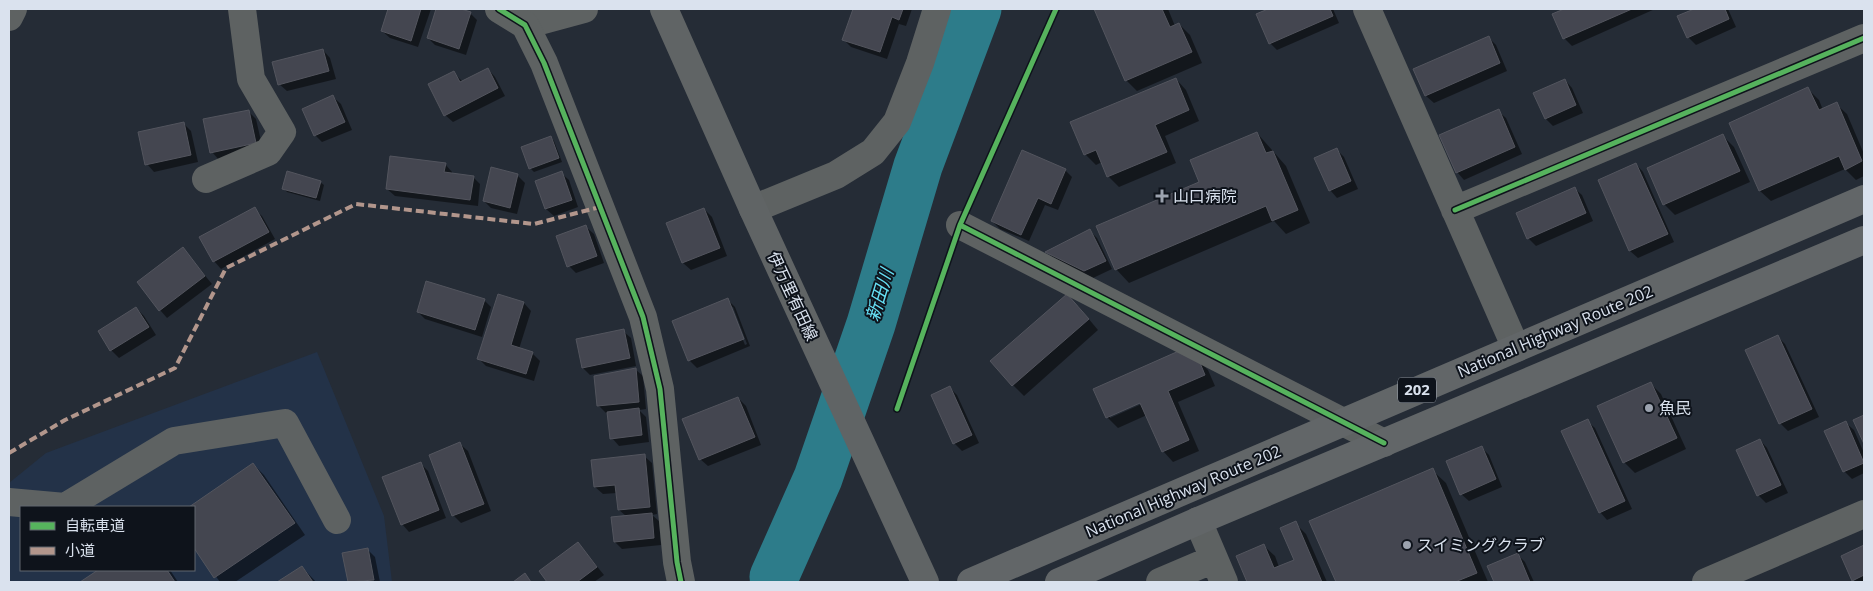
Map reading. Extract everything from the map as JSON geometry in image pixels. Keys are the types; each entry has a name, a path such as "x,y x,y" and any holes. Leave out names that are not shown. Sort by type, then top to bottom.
{"highway":[{"name":"National Highway Route 202","path":"971,582 1864,199"},
{"name":"National Highway Route 202","path":"1059,582 1198,521 1864,240"}],"main road":[{"name":"伊万里有田線","path":"664,9 753,209 925,582"}],"street":[{"path":"9,17 13,9"},
{"path":"206,179 268,152 282,132 251,79 242,9"},
{"path":"499,9 529,17 584,9"},
{"path":"753,209 836,175 872,152 897,122 920,63 937,9"},
{"path":"1367,9 1516,348"},
{"path":"529,17 544,63 643,318 660,389 677,562 681,582"},
{"path":"1455,210 1864,38"},
{"path":"960,225 1384,443"},
{"path":"67,506 174,441 285,423 337,520"},
{"path":"9,502 54,506"},
{"path":"1706,582 1864,514"},
{"path":"1160,582 1219,571 1198,521"}],"shaded area":[{"path":"317,352 384,516 392,582 9,582 9,483 46,453"}],"building":[{"path":"388,9 421,9 411,41 381,31"},
{"path":"436,9 461,9 471,12 459,49 427,38"},
{"path":"853,9 903,9 899,20 892,17 880,52 842,40"},
{"path":"1094,9 1162,9 1170,27 1179,23 1192,52 1125,81"},
{"path":"1268,9 1330,9 1333,16 1269,44 1256,14"},
{"path":"1564,9 1632,9 1563,39 1552,14"},
{"path":"1694,9 1725,9 1729,19 1687,38 1677,16"},
{"path":"1489,36 1500,63 1425,96 1413,69"},
{"path":"323,49 329,71 278,85 272,62"},
{"path":"488,68 498,88 444,116 428,84 454,71 460,82"},
{"path":"1176,78 1189,110 1155,125 1167,152 1107,177 1096,150 1084,155 1070,122"},
{"path":"1565,79 1576,105 1545,119 1533,93"},
{"path":"1808,87 1819,110 1837,102 1862,161 1845,170 1839,156 1759,191 1729,123"},
{"path":"333,95 345,122 314,136 302,109"},
{"path":"1499,109 1515,147 1456,173 1439,135"},
{"path":"249,110 256,143 210,153 203,119"},
{"path":"184,122 191,155 145,165 138,132"},
{"path":"1257,132 1266,153 1273,151 1298,210 1272,221 1266,206 1115,270 1096,226 1199,182 1190,160"},
{"path":"1723,134 1740,171 1663,205 1647,168"},
{"path":"551,136 559,158 529,169 521,147"},
{"path":"1337,148 1351,181 1329,191 1314,158"},
{"path":"1022,150 1066,169 1051,204 1038,198 1021,235 991,221"},
{"path":"390,156 446,163 444,172 474,176 470,200 386,189"},
{"path":"1636,163 1668,234 1629,251 1598,180"},
{"path":"491,167 518,174 510,208 483,201"},
{"path":"287,171 321,181 316,198 282,189"},
{"path":"562,171 572,200 545,209 535,181"},
{"path":"1575,187 1586,213 1527,239 1516,213"},
{"path":"255,207 269,232 213,262 199,237"},
{"path":"704,208 720,248 682,263 666,223"},
{"path":"586,225 597,256 567,267 556,236"},
{"path":"1090,229 1106,261 1084,271 1045,252"},
{"path":"183,247 205,276 159,311 137,282"},
{"path":"426,281 485,299 475,330 417,312"},
{"path":"498,294 524,302 511,345 533,352 526,374 477,359"},
{"path":"1067,294 1089,319 1012,386 990,361"},
{"path":"728,298 744,339 688,361 672,321"},
{"path":"136,307 149,327 110,351 98,331"},
{"path":"624,329 630,358 582,368 576,339"},
{"path":"1778,335 1812,409 1779,424 1745,350"},
{"path":"1181,350 1198,358 1205,375 1168,391 1189,440 1162,452 1140,403 1106,418 1093,389"},
{"path":"636,368 639,402 597,406 594,376"},
{"path":"1651,382 1677,438 1623,463 1597,406"},
{"path":"950,386 972,435 953,444 931,395"},
{"path":"738,397 755,437 699,460 682,419"},
{"path":"639,408 642,435 610,439 607,412"},
{"path":"1864,415 1864,444 1853,420"},
{"path":"1588,419 1625,501 1599,513 1561,431"},
{"path":"1846,421 1864,463 1843,472 1824,431"},
{"path":"1760,439 1781,485 1757,496 1736,450"},
{"path":"460,442 484,504 452,516 429,455"},
{"path":"1482,446 1496,479 1460,495 1446,461"},
{"path":"645,454 650,507 618,510 615,485 594,487 591,460"},
{"path":"421,462 439,510 401,525 382,477"},
{"path":"253,463 295,523 214,578 195,550 195,506 190,506"},
{"path":"1433,468 1477,573 1455,582 1336,582 1309,521"},
{"path":"652,513 654,538 614,542 611,517"},
{"path":"1296,521 1322,582 1247,582 1236,556 1264,544 1274,568 1294,560 1280,528"},
{"path":"578,542 597,567 577,582 547,582 539,571"},
{"path":"1864,545 1864,575 1852,581 1841,556"},
{"path":"368,548 374,580 348,582 342,553"},
{"path":"1518,553 1530,582 1494,582 1487,566"},
{"path":"302,566 313,582 277,582"},
{"path":"96,571 168,571 175,582 80,582"},
{"path":"525,573 531,582 513,582"}],"waterway":[{"name":"新田川","path":"774,577 818,478 871,324 918,166 977,9"}],"marked path":[{"path":"9,453 65,420 175,368 226,268 356,204 534,224 600,207"}],"cycle path":[{"path":"499,9 525,25 544,63 643,317 660,389 677,562 681,582"},
{"path":"897,409 960,225 1056,9"},
{"path":"1455,210 1864,38"},
{"path":"960,225 1384,443"}],"place":[{"name":"山口病院","path":"1162,196"},
{"name":"魚民","path":"1649,408"},
{"name":"スイミングクラブ","path":"1407,545"}]}
